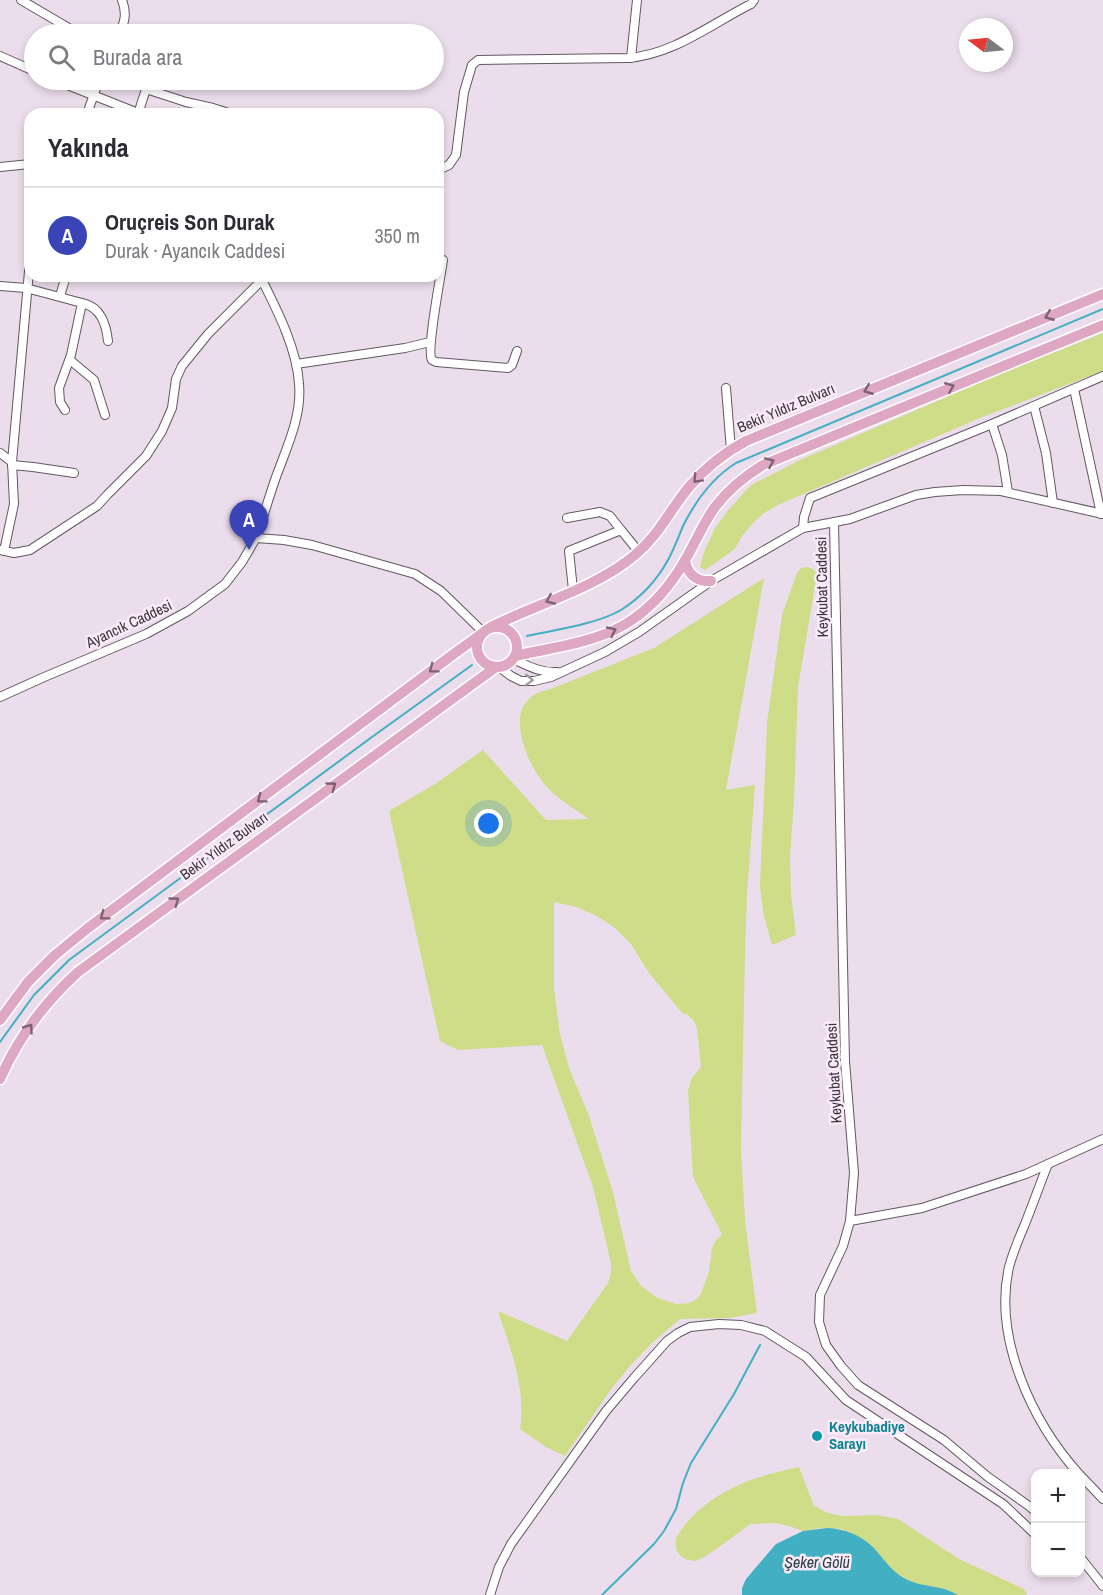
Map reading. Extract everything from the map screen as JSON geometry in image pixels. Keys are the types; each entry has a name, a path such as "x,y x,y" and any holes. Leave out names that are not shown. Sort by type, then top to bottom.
{"main road":[{"name":"Bekir Yıldız Bulvarı","path":"0,1020 28,982 55,955 88,928 485,631 613,571 639,552 661,528 696,478 730,450 756,435 1103,294"},
{"path":"514,658 517,645 512,633 500,626 485,631 477,648 480,657 486,663 498,667 514,658 589,640 623,626 643,612 674,579 719,503 738,483 763,465 1103,325"},
{"path":"685,561 687,568 695,578 711,581"},
{"name":"Bekir Yıldız Bulvarı","path":"0,1079 33,1022 78,972 498,667"}],"street":[{"path":"21,0 62,24"},
{"path":"122,0 126,16 124,24"},
{"path":"631,58 637,0"},
{"path":"444,167 449,165 456,154 464,92 472,65 478,60 631,58 655,54 675,46 751,4 754,0"},
{"path":"0,56 24,67"},
{"path":"80,90 124,108"},
{"path":"89,108 95,90"},
{"path":"140,108 146,90"},
{"path":"149,90 213,108"},
{"path":"0,167 24,165"},
{"path":"27,282 12,464 14,504 2,550 19,553 30,550 97,506 146,456 169,416 176,380 182,366 257,282"},
{"path":"60,296 64,282"},
{"name":"Ayancık Caddesi","path":"0,697 146,634 188,611 225,584 242,562 256,538 294,428 300,394 296,364 283,325 263,282"},
{"path":"440,282 430,342 431,358 436,362 508,368 512,365 517,351"},
{"path":"0,286 26,288 91,306 100,314 108,341"},
{"path":"65,410 60,402 59,388 70,360 82,303"},
{"path":"296,364 405,348 430,342"},
{"path":"70,360 94,380 105,415"},
{"path":"803,528 810,498 1103,376"},
{"path":"726,388 730,450"},
{"path":"498,667 510,676 527,682 546,679 605,652 639,632 711,581 803,528 861,516 905,498 926,493 975,489 1008,492 1102,514 1074,389"},
{"path":"1034,406 1046,453 1053,503"},
{"path":"992,424 1002,455 1008,492"},
{"path":"0,453 12,464 74,473"},
{"path":"567,518 594,512 610,516 639,552"},
{"name":"Keykubat Caddesi","path":"834,522 845,1061 854,1173 850,1221 843,1246 820,1295 819,1322 826,1345 858,1385 944,1440 988,1477 1031,1508"},
{"path":"573,590 569,551 621,530"},
{"path":"256,538 312,545 415,574 441,591 485,631"},
{"path":"514,658 542,672 562,671"},
{"path":"850,1221 922,1208 1026,1174 1103,1139"},
{"path":"1048,1164 1012,1256 1006,1287 1006,1316 1013,1353 1031,1402 1055,1445 1076,1469"},
{"path":"490,1595 511,1544 606,1411 672,1337 685,1329 702,1325 730,1324 765,1331 806,1357 846,1400 1003,1504 1031,1531"},
{"path":"1085,1479 1103,1499"},
{"path":"1085,1563 1103,1586"}],"green space":[{"path":"1103,333 1103,371 980,418 778,505 764,513 752,524 735,549 705,570 700,567 715,528 751,485 800,460 998,375"},
{"path":"801,568 813,569 817,574 798,687 790,857 791,895 796,935 772,945 763,912 760,886 767,723 782,615 797,573"},
{"path":"764,578 726,790 755,785 747,895 741,1148 745,1221 757,1313 730,1318 680,1319 629,1367 565,1456 546,1447 520,1429 519,1383 498,1311 567,1341 608,1283 611,1273 611,1263 593,1187 542,1045 458,1050 440,1041 389,811 435,784 483,750 546,820 589,819 555,795 537,774 524,747 521,732 520,718 524,705 533,696 654,648","holes":["554,902 576,907 597,916 615,928 631,944 649,973 682,1013 694,1021 697,1029 701,1067 692,1078 688,1091 693,1177 722,1234 712,1248 709,1272 701,1293 697,1299 689,1303 676,1304 658,1298 642,1287 631,1271 613,1192 589,1116 569,1068 560,1034 554,989"]},
{"path":"799,1467 814,1506 828,1513 843,1516 876,1515 898,1519 959,1559 1024,1589 1027,1595 958,1595 939,1588 916,1584 895,1573 875,1549 863,1539 842,1529 820,1528 803,1531 775,1523 750,1524 696,1561 679,1554 676,1546 678,1535 708,1502 751,1480"}],"water":[{"name":"Şeker Gölü","path":"827,1528 846,1531 858,1536 874,1548 895,1572 908,1580 958,1595 742,1595 746,1579 776,1544 803,1531"}],"waterway":[{"path":"527,636 600,619 621,610 635,600 648,588 664,567 683,526 699,499 719,476 736,463 1103,309"},
{"path":"0,1042 34,995 69,960 472,665"},
{"path":"602,1595 654,1544 664,1531 676,1509 691,1463 734,1394 760,1345"}],"place":[{"name":"Oruçreis Son Durak","path":"249,550"},
{"name":"Keykubadiye Sarayı","path":"817,1436"}]}
